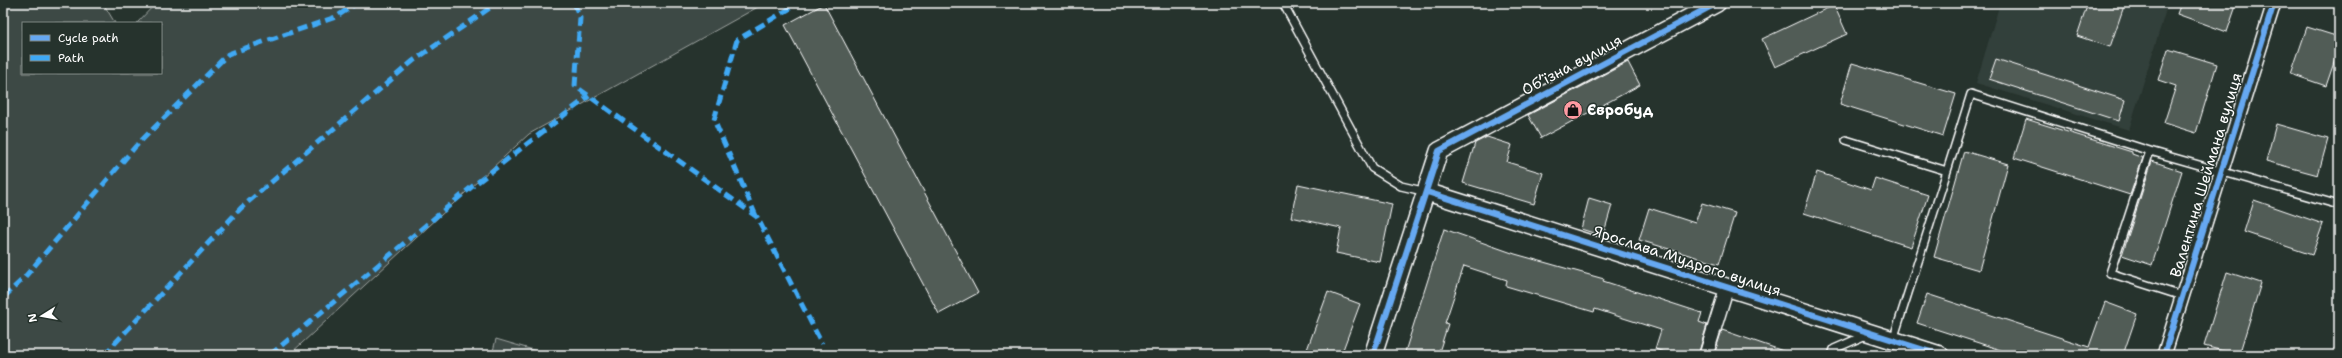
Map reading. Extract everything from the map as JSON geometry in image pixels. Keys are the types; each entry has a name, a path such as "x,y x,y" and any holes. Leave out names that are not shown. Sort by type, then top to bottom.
{"street":[{"name":"Об’їзна вулиця","path":"1427,192 1439,150 1716,3"},
{"name":"Валентина Шеймана вулиця","path":"2164,355 2274,3"},
{"name":"Ярослава Мудрого вулиця","path":"1427,192 1940,355"},
{"path":"1373,355 1427,192"},
{"path":"1706,355 1727,288"}],"lane":[{"path":"1283,3 1372,168 1402,186 1427,192"},
{"path":"1893,340 1971,94 2150,151 2222,170 2339,205"},
{"path":"1846,140 1947,171"},
{"path":"2150,151 2110,274 2182,296"},
{"path":"1832,355 1834,349 1870,333"}],"shaded area":[{"path":"3,3 103,3 114,22 22,22 22,74 162,74 162,22 138,22 156,3 765,3 529,134 289,355 3,355"},
{"path":"2000,3 2168,3 2129,130 1976,83"},
{"path":"496,339 550,355 492,355"}],"building":[{"path":"2088,3 2125,3 2110,47 2077,36"},
{"path":"2181,3 2237,3 2227,32 2177,14"},
{"path":"824,4 978,293 939,314 785,25"},
{"path":"1834,5 1847,34 1775,67 1762,39"},
{"path":"2307,27 2339,37 2339,48 2326,86 2291,74"},
{"path":"2168,49 2217,64 2196,133 2164,123 2176,86 2158,80"},
{"path":"1996,59 2125,100 2119,121 1989,79"},
{"path":"1628,62 1640,85 1541,138 1528,115"},
{"path":"1852,63 1956,94 1943,136 1840,104"},
{"path":"2026,119 2132,152 2132,154 2143,158 2130,195 2014,158"},
{"path":"2276,124 2328,139 2318,175 2266,161"},
{"path":"1487,137 1512,145 1507,162 1543,173 1534,204 1463,183 1475,143"},
{"path":"1964,151 2008,164 1979,270 1934,257"},
{"path":"2152,161 2182,171 2152,265 2122,255"},
{"path":"1817,172 1871,190 1875,178 1928,195 1911,247 1804,213"},
{"path":"1298,184 1392,204 1380,262 1336,253 1341,228 1291,217"},
{"path":"1589,198 1612,205 1603,236 1581,229"},
{"path":"2254,200 2323,224 2312,255 2244,232"},
{"path":"1702,203 1735,213 1719,264 1639,240 1649,208 1695,223"},
{"path":"1444,229 1515,254 1604,279 1603,281 1702,313 1699,322 1707,325 1698,355 1673,355 1655,349 1661,330 1595,309 1594,312 1506,286 1507,280 1464,266 1445,323 1448,324 1438,355 1404,355"},
{"path":"2227,272 2261,283 2239,355 2204,346"},
{"path":"1328,292 1360,304 1341,355 1305,355"},
{"path":"1927,294 2089,347 2105,302 2137,314 2123,355 2016,355 1917,323"},
{"path":"1722,330 1789,353 1789,355 1714,355"}],"marked path":[{"path":"3,298 24,278 135,147 228,54 336,17 357,3"},
{"path":"104,355 241,208 413,61 497,3"},
{"path":"574,3 580,18 575,86 757,217 822,344"},
{"path":"756,216 714,120 737,40 799,3"},
{"path":"270,355 474,185 589,96"}],"cycle path":[{"path":"1373,355 1439,151 1717,3"},
{"path":"2164,355 2274,3"},
{"path":"1427,192 1940,355"}],"place":[{"name":"Євробуд","path":"1573,110"}]}
